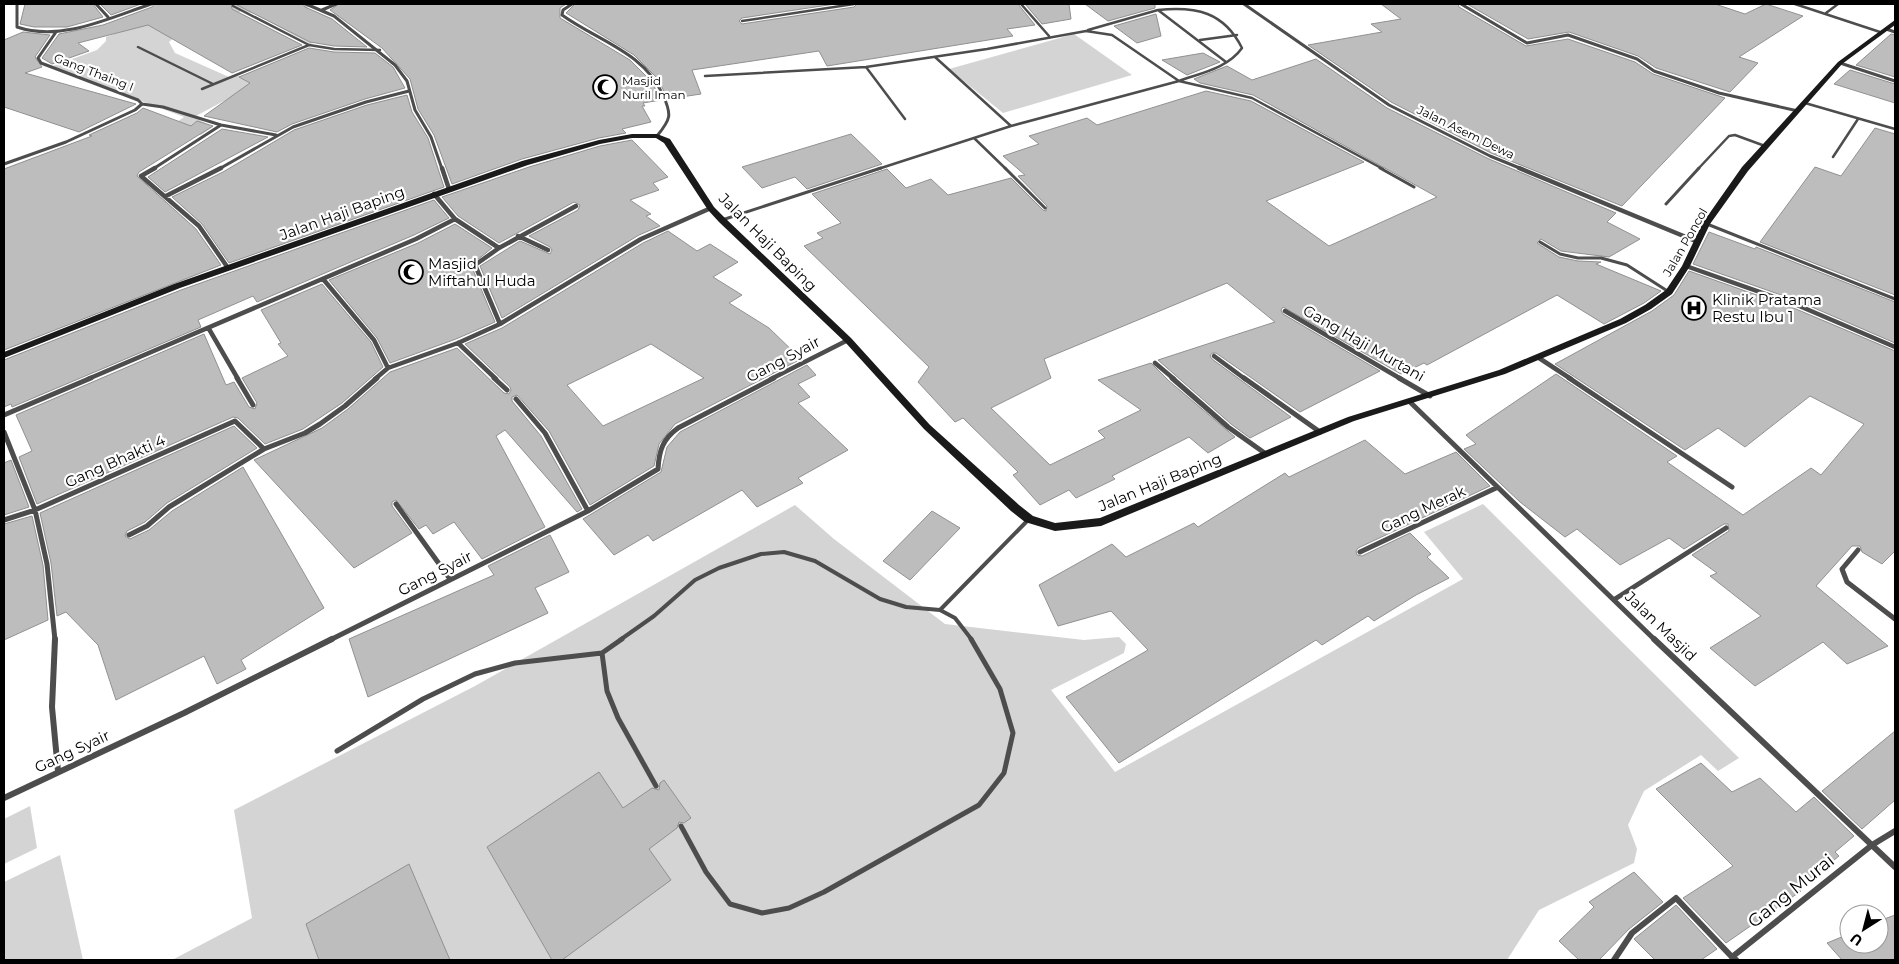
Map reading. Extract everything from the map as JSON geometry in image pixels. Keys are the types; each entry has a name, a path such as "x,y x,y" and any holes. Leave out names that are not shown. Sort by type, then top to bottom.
{"street":[{"path":"17,4 17,26 29,30 56,32 152,4"},
{"path":"96,4 108,17"},
{"path":"306,4 322,10 354,30 380,50 404,77 415,110 432,137 449,189"},
{"path":"322,10 336,4"},
{"path":"572,4 564,10 562,15 582,30 630,54 646,66 656,80 670,113 668,123 657,136"},
{"name":"Jalan Asem Dewa","path":"1244,4 1389,105 1490,156 1698,242"},
{"path":"1461,4 1527,43 1568,35 1637,59 1654,71 1719,93 1798,111"},
{"name":"Jalan Poncol","path":"1410,402 1539,358 1623,321 1669,292 1686,266 1706,224 1745,169 1840,63 1895,22"},
{"path":"1883,31 1895,32"},
{"name":"Gang Thaing I","path":"4,164 83,134 135,110 142,104 138,100 41,63 38,58 56,32"},
{"path":"1840,63 1895,82"},
{"path":"166,196 247,155 276,135 310,120 409,91"},
{"path":"142,104 162,107 220,125 276,135"},
{"path":"220,125 181,153 141,176 199,226 228,268"},
{"name":"Jalan Haji Baping","path":"4,355 228,268 525,163 599,142 632,136 657,136 673,149 722,220 848,340 927,427 1029,519 1054,527 1100,522 1320,432 1351,420 1410,402"},
{"path":"434,194 455,219 499,248"},
{"path":"500,324 475,265 518,236 576,206"},
{"path":"129,535 147,526 169,508 264,449 305,433 320,424 345,406 388,368 458,343 500,324 641,239 712,208"},
{"path":"4,415 426,235 455,219"},
{"path":"518,236 548,250"},
{"path":"1686,266 1797,305 1895,347"},
{"path":"324,278 374,340 388,368"},
{"name":"Gang Haji Murtani","path":"1285,311 1430,396"},
{"path":"209,329 253,406"},
{"name":"Gang Syair","path":"4,798 192,709 588,511 658,469 660,446 665,437 686,423 848,340"},
{"path":"458,343 507,390"},
{"path":"1214,356 1320,432"},
{"path":"1539,358 1732,487"},
{"path":"1155,363 1228,427 1266,454"},
{"path":"516,399 545,433 588,511"},
{"name":"Jalan Masjid","path":"1410,402 1496,488 1895,867"},
{"name":"Gang Bhakti 4","path":"4,520 35,510 235,421 264,449"},
{"path":"4,432 7,449 35,510 47,564 55,632 52,707 58,771"},
{"name":"Gang Merak","path":"1360,552 1496,488"},
{"path":"396,504 450,579"},
{"path":"1615,599 1726,528"},
{"path":"1858,550 1842,570 1843,576 1847,582 1895,619"},
{"name":"Gang Murai","path":"1734,958 1872,845 1895,832"},
{"path":"1614,960 1632,933 1676,898 1734,958"}],"lane":[{"path":"742,21 854,4"},
{"path":"1021,4 1050,36"},
{"path":"1795,4 1883,31"},
{"path":"1825,13 1838,4"},
{"path":"233,6 309,45 334,50 380,50"},
{"path":"705,76 866,67 935,58 1086,31 1158,10 1177,8 1204,11 1216,15 1237,35 1242,48 1238,55 1226,62 1179,81 1011,126 722,220"},
{"path":"1158,10 1226,62"},
{"path":"1086,31 1112,35 1179,81 1201,88 1246,96 1310,128 1414,187"},
{"path":"1199,40 1237,35"},
{"path":"202,88 309,45"},
{"path":"138,47 213,84"},
{"path":"935,58 1011,126"},
{"path":"866,67 905,119"},
{"path":"1805,103 1895,129"},
{"path":"1833,157 1858,119"},
{"path":"1666,204 1729,136 1735,136 1765,146"},
{"path":"974,138 1045,208"},
{"path":"1706,224 1895,298"},
{"path":"1540,242 1560,254 1578,258 1601,258 1627,266 1669,292"},
{"path":"940,610 1010,536 1029,519"},
{"path":"337,751 423,699 475,674 514,664 602,653 654,616 695,580 719,568 761,554 784,552 815,561 880,599 906,607 940,610 955,618 965,629 1000,689 1013,733 1004,773 979,805 824,892 789,908 762,912 730,904 706,872 681,826"},
{"path":"602,653 607,691 614,709 656,786"}],"shaded area":[{"path":"199,4 267,4 273,6 280,4 313,4 307,8 343,34 310,44 255,14 242,11 178,34 169,42 175,53 229,77 248,75 300,60 194,117 213,127 201,135 170,127 184,117 50,67 97,50 106,41 106,37"},
{"path":"1074,34 1132,75 1003,113 949,69"},
{"path":"1483,504 1739,758 1718,771 1701,755 1644,791 1628,825 1637,849 1634,863 1539,910 1507,960 172,960 252,918 234,810 475,686 795,505 834,539 945,624 1084,640 1119,637 1126,644 1124,653 1051,690 1115,772 1463,579 1424,532"},
{"path":"30,806 37,848 4,864 4,819"},
{"path":"60,855 83,960 4,960 4,882"}],"building":[{"path":"25,4 93,4 103,17 67,27 34,27 20,24"},
{"path":"100,4 141,4 111,15"},
{"path":"154,4 231,4 232,9 302,45 232,73 148,25 78,43 89,51 52,64 42,58 59,34 103,25 152,7"},
{"path":"235,4 303,4 305,7 332,19 367,47 334,46 310,42"},
{"path":"339,4 566,4 560,8 560,18 630,60 652,82 661,100 643,103 645,106 642,106 651,122 622,129 626,133 599,138 522,159 452,184 434,135 418,109 410,79 382,48 330,10"},
{"path":"575,4 835,4 742,18 739,21 742,24 854,7 857,4 1018,4 1035,25 1007,29 1013,36 827,66 819,51 692,70 701,94 668,99 657,78 634,55 566,13"},
{"path":"1025,4 1069,4 1071,19 1042,24"},
{"path":"1085,4 1155,4 1155,8 1108,21"},
{"path":"1381,4 1458,4 1459,7 1526,46 1568,39 1635,62 1653,74 1725,98 1622,206 1491,153 1391,102 1308,45 1382,32 1371,24 1401,19"},
{"path":"1467,4 1715,4 1745,14 1766,4 1803,16 1739,57 1758,63 1730,92 1656,68 1638,56 1569,32 1528,39"},
{"path":"1156,14 1161,36 1137,43 1114,26"},
{"path":"23,32 50,35 35,57 42,67 25,73 136,104 79,132 4,107 4,40"},
{"path":"1891,34 1895,35 1895,77 1856,65"},
{"path":"309,48 334,52 375,53 393,67 405,88 365,99 292,124 277,132 204,116 250,83 239,77"},
{"path":"1203,53 1220,62 1187,75 1162,60"},
{"path":"1316,59 1387,108 1489,159 1616,213 1607,222 1640,239 1609,257 1561,251 1541,239 1537,243 1559,257 1578,261 1601,262 1596,264 1661,291 1644,303 1604,324 1557,295 1427,365 1424,363 1401,374 1283,307 1281,310 1283,314 1380,371 1300,412 1216,353 1212,353 1210,356 1212,359 1291,417 1250,438 1231,424 1158,360 1275,322 1227,283 1044,359 1051,378 991,408 1050,465 1105,438 1098,431 1141,410 1098,380 1151,363 1169,381 1235,437 1208,453 1189,437 1112,476 1115,479 1076,498 1069,490 1040,505 1013,475 1018,472 963,418 955,422 918,382 929,367 804,246 823,238 817,233 841,223 812,194 887,169 906,188 931,179 948,195 1011,178 1046,211 1047,206 1018,176 1025,175 1003,156 1039,144 1029,136 1087,118 1097,125 1206,91 1251,101 1364,162 1266,201 1329,246 1437,197 1253,95 1200,83 1194,79 1227,66 1252,80"},
{"path":"1850,70 1895,84 1895,103 1834,84"},
{"path":"407,95 412,112 428,138 444,187 229,263 202,224 172,197 223,172 294,130 367,105"},
{"path":"143,108 191,126 197,121 213,126 139,172 137,176 196,229 221,265 4,350 4,169 92,136 89,135 137,113"},
{"path":"1875,128 1895,134 1895,295 1760,242 1815,167 1841,176"},
{"path":"222,129 268,137 165,192 148,177"},
{"path":"851,134 882,164 807,189 795,177 762,188 742,167"},
{"path":"632,140 668,177 653,183 659,190 630,200 651,214 646,216 660,226 639,235 502,318 480,266 520,241 550,254 552,250 550,247 529,236 578,210 580,205 574,202 499,243 458,216 442,197 529,167 600,146"},
{"path":"434,200 449,218 414,235 257,302 253,296 198,320 201,327 12,407 11,404 4,407 4,360 181,290"},
{"path":"455,224 492,248 471,265 495,322 456,339 390,363 377,338 329,280 418,243"},
{"path":"668,231 697,251 710,244 738,262 713,277 742,295 729,303 769,328 801,359 675,424 659,444 654,466 590,505 549,431 517,395 512,397 512,401 541,436 582,509 577,512 505,430 496,436 545,527 482,559 454,522 433,534 426,525 419,529 396,500 392,502 392,506 412,533 354,568 254,460 322,428 348,409 390,372 457,348 504,393 509,394 510,387 465,344 502,328 643,243","holes":["651,344 704,378 603,426 567,385"]},
{"path":"1709,232 1755,249 1756,247 1895,302 1895,343 1798,301 1693,264"},
{"path":"1689,271 1796,309 1895,351 1895,551 1882,564 1862,552 1860,546 1852,546 1816,586 1888,646 1847,664 1823,642 1755,686 1710,648 1761,616 1710,576 1717,573 1692,555 1729,531 1728,524 1724,524 1684,549 1669,538 1620,565 1577,529 1565,537 1520,502 1464,449 1476,444 1466,435 1556,374 1677,456 1667,462 1743,515 1811,468 1821,475 1864,424 1810,396 1745,447 1718,428 1685,450 1555,364 1652,311 1674,295"},
{"path":"322,284 371,342 383,367 342,403 303,429 265,444 238,418 233,417 37,504 19,457 32,451 16,415 204,334 226,385 234,382 249,407 255,409 257,403 242,378 288,356 278,344 281,343 261,310"},
{"path":"807,365 816,375 798,384 810,397 798,403 848,450 798,478 803,483 757,507 742,490 653,541 648,535 614,555 583,519 661,472 667,447 680,432"},
{"path":"234,426 257,448 167,503 145,522 127,531 125,536 130,539 149,530 172,511 243,467 324,608 241,660 246,669 217,684 204,656 116,700 98,645 66,612 57,616 51,563 40,513"},
{"path":"1365,440 1405,474 1456,452 1490,486 1358,548 1356,551 1357,555 1362,556 1410,533 1431,554 1427,557 1449,578 1416,595 1374,621 1368,616 1322,645 1316,640 1119,763 1066,697 1148,650 1111,611 1058,626 1039,585 1112,544 1126,557 1194,523 1198,527 1285,473 1289,477"},
{"path":"11,460 29,507 4,515 4,463"},
{"path":"932,511 960,528 910,580 883,561"},
{"path":"32,516 43,565 48,620 4,640 4,524"},
{"path":"550,535 569,572 535,588 548,613 368,697 349,639 494,575 488,566"},
{"path":"1895,731 1895,800 1862,829 1822,791"},
{"path":"1701,763 1732,792 1760,778 1796,812 1814,797 1854,836 1835,852 1839,856 1798,889 1801,891 1726,943 1683,898 1733,866 1656,789"},
{"path":"599,772 623,808 652,788 659,790 660,783 664,780 691,818 684,823 679,822 677,828 649,849 671,880 562,960 552,960 487,847"},
{"path":"409,864 450,960 319,960 306,924"},
{"path":"1634,872 1663,902 1629,929 1599,960 1579,960 1559,941 1594,907 1589,902"},
{"path":"1676,905 1717,949 1701,960 1655,960 1634,939"},
{"path":"1895,915 1895,960 1842,960 1827,943 1839,938 1839,954 1889,954 1889,917"}],"place":[{"name":"Masjid Nuril Iman","path":"605,87"},
{"name":"Masjid Miftahul Huda","path":"411,272"},
{"name":"Klinik Pratama Restu Ibu 1","path":"1694,308"}]}
